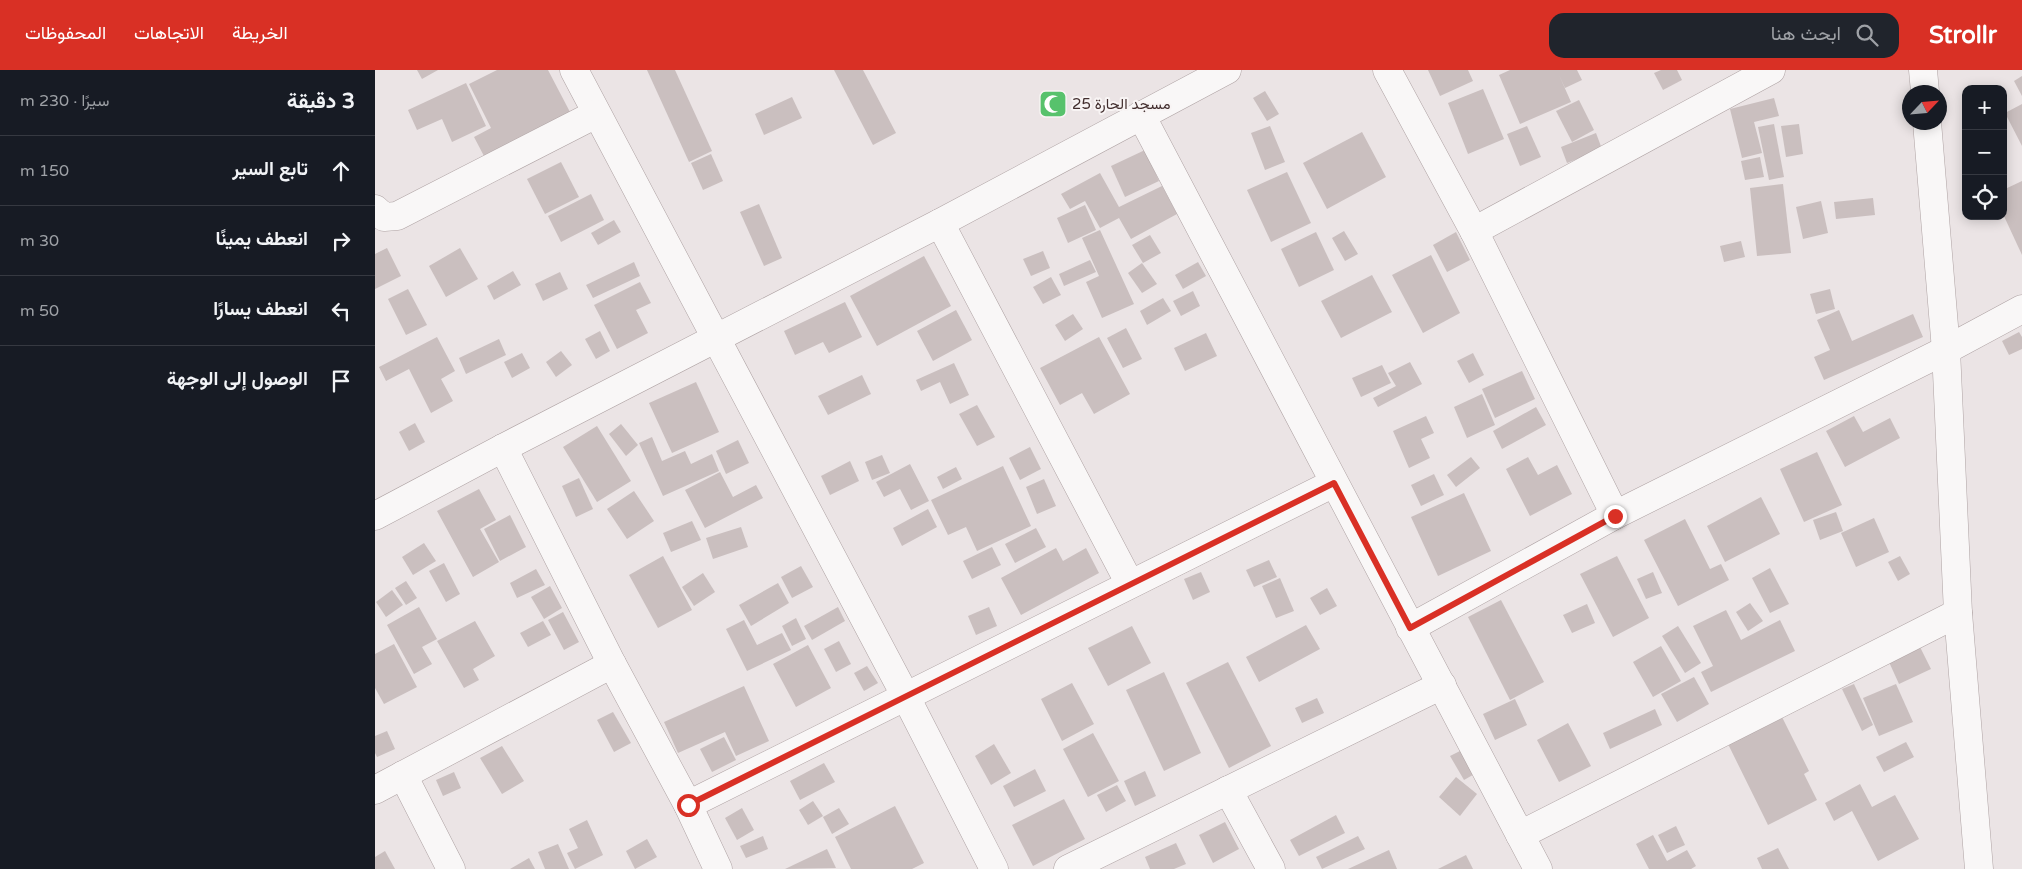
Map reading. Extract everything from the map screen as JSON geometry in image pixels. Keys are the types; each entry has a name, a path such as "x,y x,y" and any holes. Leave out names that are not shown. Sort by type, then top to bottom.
{"street":[{"path":"574,70 906,697 994,869"},
{"path":"375,516 940,223 1227,70"},
{"path":"1387,70 1474,232 1615,516"},
{"path":"1474,232 1771,70"},
{"path":"1923,70 1924,85"},
{"path":"375,209 384,217 397,216 596,114"},
{"path":"1141,115 1538,869"},
{"path":"1928,130 1946,350 1958,614 1979,869"},
{"path":"940,223 1130,584"},
{"path":"1410,628 1615,516 1946,350 2022,309"},
{"path":"503,448 612,664 688,805 718,869"},
{"path":"688,805 1334,483"},
{"path":"1520,835 1958,614"},
{"path":"375,790 612,664"},
{"path":"1069,869 1442,685"},
{"path":"403,776 451,869"},
{"path":"1228,790 1271,869"}],"building":[{"path":"417,70 438,70 422,79"},
{"path":"497,70 548,70 570,112 484,156 474,137 491,128 469,84"},
{"path":"647,70 675,70 712,151 689,162"},
{"path":"834,70 863,70 896,133 873,145"},
{"path":"1428,70 1468,70 1473,81 1440,96"},
{"path":"1510,70 1577,70 1582,80 1565,88 1559,75 1571,102 1520,124 1499,75"},
{"path":"1661,70 1677,70 1682,80 1663,90 1654,73"},
{"path":"2022,76 2022,96 2014,81"},
{"path":"466,83 486,126 452,142 442,119 417,130 408,110"},
{"path":"1483,89 1504,139 1468,154 1448,103"},
{"path":"1265,91 1279,114 1267,121 1253,98"},
{"path":"792,97 802,118 764,135 755,114"},
{"path":"1774,98 1779,116 1754,122 1762,153 1742,158 1730,109"},
{"path":"1579,100 1594,130 1572,142 1556,111"},
{"path":"2022,104 2022,146 2007,117 2007,112"},
{"path":"1774,124 1784,177 1769,180 1758,127"},
{"path":"1799,124 1803,154 1786,157 1781,126"},
{"path":"1270,126 1285,162 1265,170 1251,133"},
{"path":"1527,126 1541,157 1520,166 1507,134"},
{"path":"1362,132 1386,177 1327,209 1303,163"},
{"path":"1596,133 1602,149 1567,163 1561,147"},
{"path":"1145,150 1159,181 1125,197 1111,166"},
{"path":"711,154 723,181 703,190 691,163"},
{"path":"1760,157 1764,177 1745,180 1741,161"},
{"path":"561,162 579,197 545,214 527,179"},
{"path":"1287,172 1311,223 1271,242 1247,190"},
{"path":"1100,173 1119,207 1162,186 1177,214 1131,239 1119,218 1100,228 1085,201 1070,209 1061,194"},
{"path":"2022,181 2022,255 2006,220 2007,188"},
{"path":"1783,184 1791,253 1757,256 1750,188"},
{"path":"591,194 604,220 561,242 548,216"},
{"path":"1873,198 1875,215 1836,219 1834,202"},
{"path":"1821,201 1828,233 1803,239 1796,207"},
{"path":"759,204 782,258 764,266 740,212"},
{"path":"1085,205 1096,230 1068,243 1057,218"},
{"path":"614,220 621,232 598,245 591,233"},
{"path":"1100,230 1134,304 1102,318 1086,282 1099,276 1082,238"},
{"path":"1344,231 1358,254 1345,261 1332,238"},
{"path":"1316,232 1334,270 1299,287 1281,249"},
{"path":"1456,232 1470,260 1447,272 1433,245"},
{"path":"1150,235 1161,253 1143,263 1132,245"},
{"path":"1741,241 1745,257 1724,262 1720,246"},
{"path":"387,248 401,276 375,289 375,254"},
{"path":"460,248 478,279 446,297 429,266"},
{"path":"1043,251 1050,268 1031,276 1023,259"},
{"path":"1431,255 1460,313 1423,333 1392,275"},
{"path":"924,256 951,306 877,346 850,296"},
{"path":"1090,260 1096,272 1064,286 1059,274"},
{"path":"634,262 640,276 593,298 586,285"},
{"path":"1198,262 1206,276 1183,289 1175,275"},
{"path":"1142,263 1157,284 1142,293 1128,273"},
{"path":"513,271 521,285 494,300 487,286"},
{"path":"560,272 568,289 543,301 535,284"},
{"path":"1372,275 1392,312 1341,338 1321,301"},
{"path":"1051,277 1061,295 1043,304 1033,287"},
{"path":"640,282 651,303 636,310 648,333 617,349 594,305"},
{"path":"408,289 427,325 406,335 388,299"},
{"path":"1830,289 1835,309 1816,314 1810,294"},
{"path":"1193,291 1200,306 1181,316 1173,301"},
{"path":"1163,298 1171,311 1147,325 1140,311"},
{"path":"845,302 862,337 829,353 823,342 795,355 784,331"},
{"path":"956,310 972,340 933,361 917,331"},
{"path":"1839,310 1852,341 1913,314 1923,337 1824,380 1814,357 1830,350 1817,320"},
{"path":"1073,314 1083,329 1065,341 1055,325"},
{"path":"1126,328 1142,359 1123,368 1107,338"},
{"path":"600,331 610,351 596,359 585,339"},
{"path":"2019,332 2022,337 2022,349 2009,355 2002,341"},
{"path":"1206,333 1217,356 1185,371 1174,348"},
{"path":"437,337 455,371 441,379 453,401 431,413 409,369 386,381 379,367"},
{"path":"1099,337 1130,394 1094,414 1082,393 1060,405 1040,368"},
{"path":"499,339 506,355 466,374 459,358"},
{"path":"561,351 572,365 556,377 546,362"},
{"path":"522,353 530,368 512,378 504,362"},
{"path":"1473,353 1484,375 1469,383 1457,361"},
{"path":"1410,362 1422,384 1378,407 1373,398 1396,386 1388,373"},
{"path":"954,363 969,395 950,404 940,382 921,391 916,380"},
{"path":"1382,365 1391,383 1361,397 1352,378"},
{"path":"1522,371 1535,399 1495,418 1482,389"},
{"path":"862,375 871,394 828,415 818,396"},
{"path":"696,382 719,432 672,453 649,403"},
{"path":"1482,394 1495,425 1467,438 1454,407"},
{"path":"977,405 995,437 977,446 959,414"},
{"path":"1536,407 1546,425 1502,449 1493,431"},
{"path":"1426,416 1434,433 1421,439 1430,458 1409,468 1393,431"},
{"path":"1854,416 1863,432 1890,418 1900,438 1845,467 1826,431"},
{"path":"415,423 425,442 409,451 399,432"},
{"path":"621,424 638,445 626,456 609,434"},
{"path":"597,426 631,481 597,502 563,447"},
{"path":"652,437 662,461 685,451 691,464 712,454 719,471 663,496 639,443"},
{"path":"738,440 749,463 726,474 716,451"},
{"path":"1030,447 1041,469 1020,480 1009,458"},
{"path":"1817,452 1842,505 1804,522 1780,469"},
{"path":"882,455 890,473 872,480 865,462"},
{"path":"1471,457 1480,468 1456,487 1447,475"},
{"path":"1528,457 1538,475 1557,465 1572,494 1530,516 1506,469"},
{"path":"850,461 859,481 830,495 821,476"},
{"path":"910,464 929,501 911,510 900,489 884,497 876,482"},
{"path":"1003,466 1031,526 977,551 966,527 948,535 931,500"},
{"path":"956,467 962,479 943,489 937,477"},
{"path":"720,472 733,497 756,485 763,498 705,528 685,490"},
{"path":"1434,474 1444,495 1421,506 1411,485"},
{"path":"579,478 593,509 576,517 562,486"},
{"path":"1044,479 1056,506 1037,514 1026,487"},
{"path":"479,489 496,520 480,529 499,562 473,577 437,511"},
{"path":"634,491 654,521 627,539 607,509"},
{"path":"1464,493 1491,551 1438,576 1411,517"},
{"path":"1761,497 1780,534 1725,562 1707,526"},
{"path":"928,509 937,527 902,546 893,528"},
{"path":"1836,512 1843,531 1820,540 1813,520"},
{"path":"510,515 526,547 500,561 484,529"},
{"path":"1874,518 1889,552 1856,567 1841,533"},
{"path":"1685,519 1710,569 1721,564 1729,580 1678,606 1644,540"},
{"path":"692,521 701,540 671,552 663,533"},
{"path":"741,527 748,547 713,559 706,538"},
{"path":"1036,528 1046,547 1015,563 1005,544"},
{"path":"424,543 436,561 413,575 402,557"},
{"path":"992,547 1001,565 972,579 963,561"},
{"path":"1056,548 1063,561 1086,548 1099,573 1021,615 1001,578"},
{"path":"663,556 692,610 658,628 629,575"},
{"path":"1617,556 1649,618 1613,637 1580,574"},
{"path":"1900,556 1910,574 1898,581 1888,562"},
{"path":"1269,560 1277,577 1254,587 1246,570"},
{"path":"444,563 460,594 446,602 429,571"},
{"path":"801,566 813,587 792,598 781,577"},
{"path":"1770,568 1789,604 1770,613 1752,578"},
{"path":"536,569 545,585 517,598 510,583"},
{"path":"1201,572 1210,592 1193,600 1184,579"},
{"path":"1653,572 1662,593 1646,599 1637,579"},
{"path":"703,573 715,592 694,606 682,587"},
{"path":"1280,578 1294,611 1276,618 1262,586"},
{"path":"406,581 417,598 406,605 395,588"},
{"path":"778,583 789,603 751,626 739,605"},
{"path":"550,586 562,608 544,619 531,597"},
{"path":"1327,588 1337,606 1320,615 1310,598"},
{"path":"392,590 403,605 386,617 376,602"},
{"path":"1501,600 1544,682 1510,700 1468,617"},
{"path":"1750,603 1763,621 1748,631 1736,612"},
{"path":"1587,604 1595,623 1572,633 1563,615"},
{"path":"419,607 437,639 422,647 432,664 414,674 387,625"},
{"path":"838,607 845,621 812,640 804,626"},
{"path":"989,607 997,626 976,635 968,616"},
{"path":"1726,610 1741,640 1780,620 1795,651 1711,692 1701,672 1713,666 1693,626"},
{"path":"563,612 579,642 564,650 548,620"},
{"path":"796,618 806,639 792,646 782,626"},
{"path":"744,620 757,645 782,633 791,650 747,671 726,629"},
{"path":"475,621 495,656 473,669 479,680 464,688 437,641"},
{"path":"543,621 551,635 528,647 520,633"},
{"path":"1306,625 1320,649 1259,682 1246,657"},
{"path":"1132,626 1151,663 1108,686 1088,648"},
{"path":"1678,626 1701,663 1685,673 1662,636"},
{"path":"839,641 851,664 836,672 824,649"},
{"path":"394,644 417,687 384,704 375,688 375,654"},
{"path":"808,645 831,688 796,707 773,664"},
{"path":"1661,646 1681,681 1653,697 1633,662"},
{"path":"1920,647 1931,669 1899,684 1889,662"},
{"path":"1228,662 1271,746 1229,768 1186,683"},
{"path":"867,666 878,683 864,691 854,673"},
{"path":"1164,672 1201,753 1164,771 1126,690"},
{"path":"1694,677 1709,704 1677,722 1661,694"},
{"path":"1072,683 1094,724 1062,741 1041,699"},
{"path":"1854,684 1873,725 1862,731 1842,689"},
{"path":"1896,684 1913,722 1879,736 1863,698"},
{"path":"744,686 769,741 736,756 725,732 678,753 664,722"},
{"path":"1317,698 1324,713 1302,723 1295,708"},
{"path":"1515,699 1527,725 1495,740 1483,714"},
{"path":"1655,709 1662,725 1610,749 1603,733"},
{"path":"613,712 631,743 614,752 597,720"},
{"path":"1781,715 1809,771 1804,774 1817,800 1768,825 1727,742"},
{"path":"1568,723 1591,766 1559,782 1537,740"},
{"path":"387,731 395,749 377,757 375,753 375,736"},
{"path":"1093,733 1119,781 1088,797 1063,749"},
{"path":"724,737 736,760 712,772 700,749"},
{"path":"1906,742 1914,757 1884,772 1876,757"},
{"path":"994,744 1011,773 991,785 975,756"},
{"path":"502,746 524,781 502,794 480,758"},
{"path":"1464,749 1478,772 1464,780 1450,756"},
{"path":"824,763 835,782 800,800 790,781"},
{"path":"1035,769 1046,791 1014,807 1003,786"},
{"path":"1145,771 1156,796 1135,806 1124,781"},
{"path":"454,772 461,788 443,796 436,780"},
{"path":"1456,777 1477,794 1460,816 1439,797"},
{"path":"1860,784 1872,807 1895,795 1919,839 1878,861 1852,811 1834,821 1825,803"},
{"path":"1117,785 1126,801 1106,812 1097,795"},
{"path":"1064,799 1085,839 1033,866 1012,825"},
{"path":"813,801 823,816 808,825 799,810"},
{"path":"895,806 924,863 912,869 851,869 835,837"},
{"path":"742,808 754,830 737,840 725,818"},
{"path":"839,808 849,824 832,834 823,817"},
{"path":"1336,815 1345,833 1299,856 1290,840"},
{"path":"587,820 603,855 575,869 567,853 578,848 569,829"},
{"path":"1225,822 1239,849 1213,863 1199,835"},
{"path":"1676,826 1685,845 1667,853 1658,835"},
{"path":"1653,835 1667,861 1687,850 1696,866 1691,869 1649,869 1636,844"},
{"path":"763,836 768,849 746,858 740,846"},
{"path":"1358,836 1365,849 1322,869 1316,857"},
{"path":"647,839 657,857 635,869 626,851"},
{"path":"1176,843 1186,864 1174,869 1150,869 1145,857"},
{"path":"558,844 569,869 545,869 538,852"},
{"path":"1778,848 1789,869 1762,869 1757,858"},
{"path":"827,849 836,868 785,869"},
{"path":"1389,850 1397,869 1348,869"},
{"path":"385,851 395,869 375,869 375,857"},
{"path":"1466,855 1473,869 1438,869"},
{"path":"529,858 535,869 510,869"}],"place":[{"name":"مسجد الحارة 25","path":"1053,104"}],"route":[{"path":"688,805 1334,483 1410,628 1615,516"}]}
